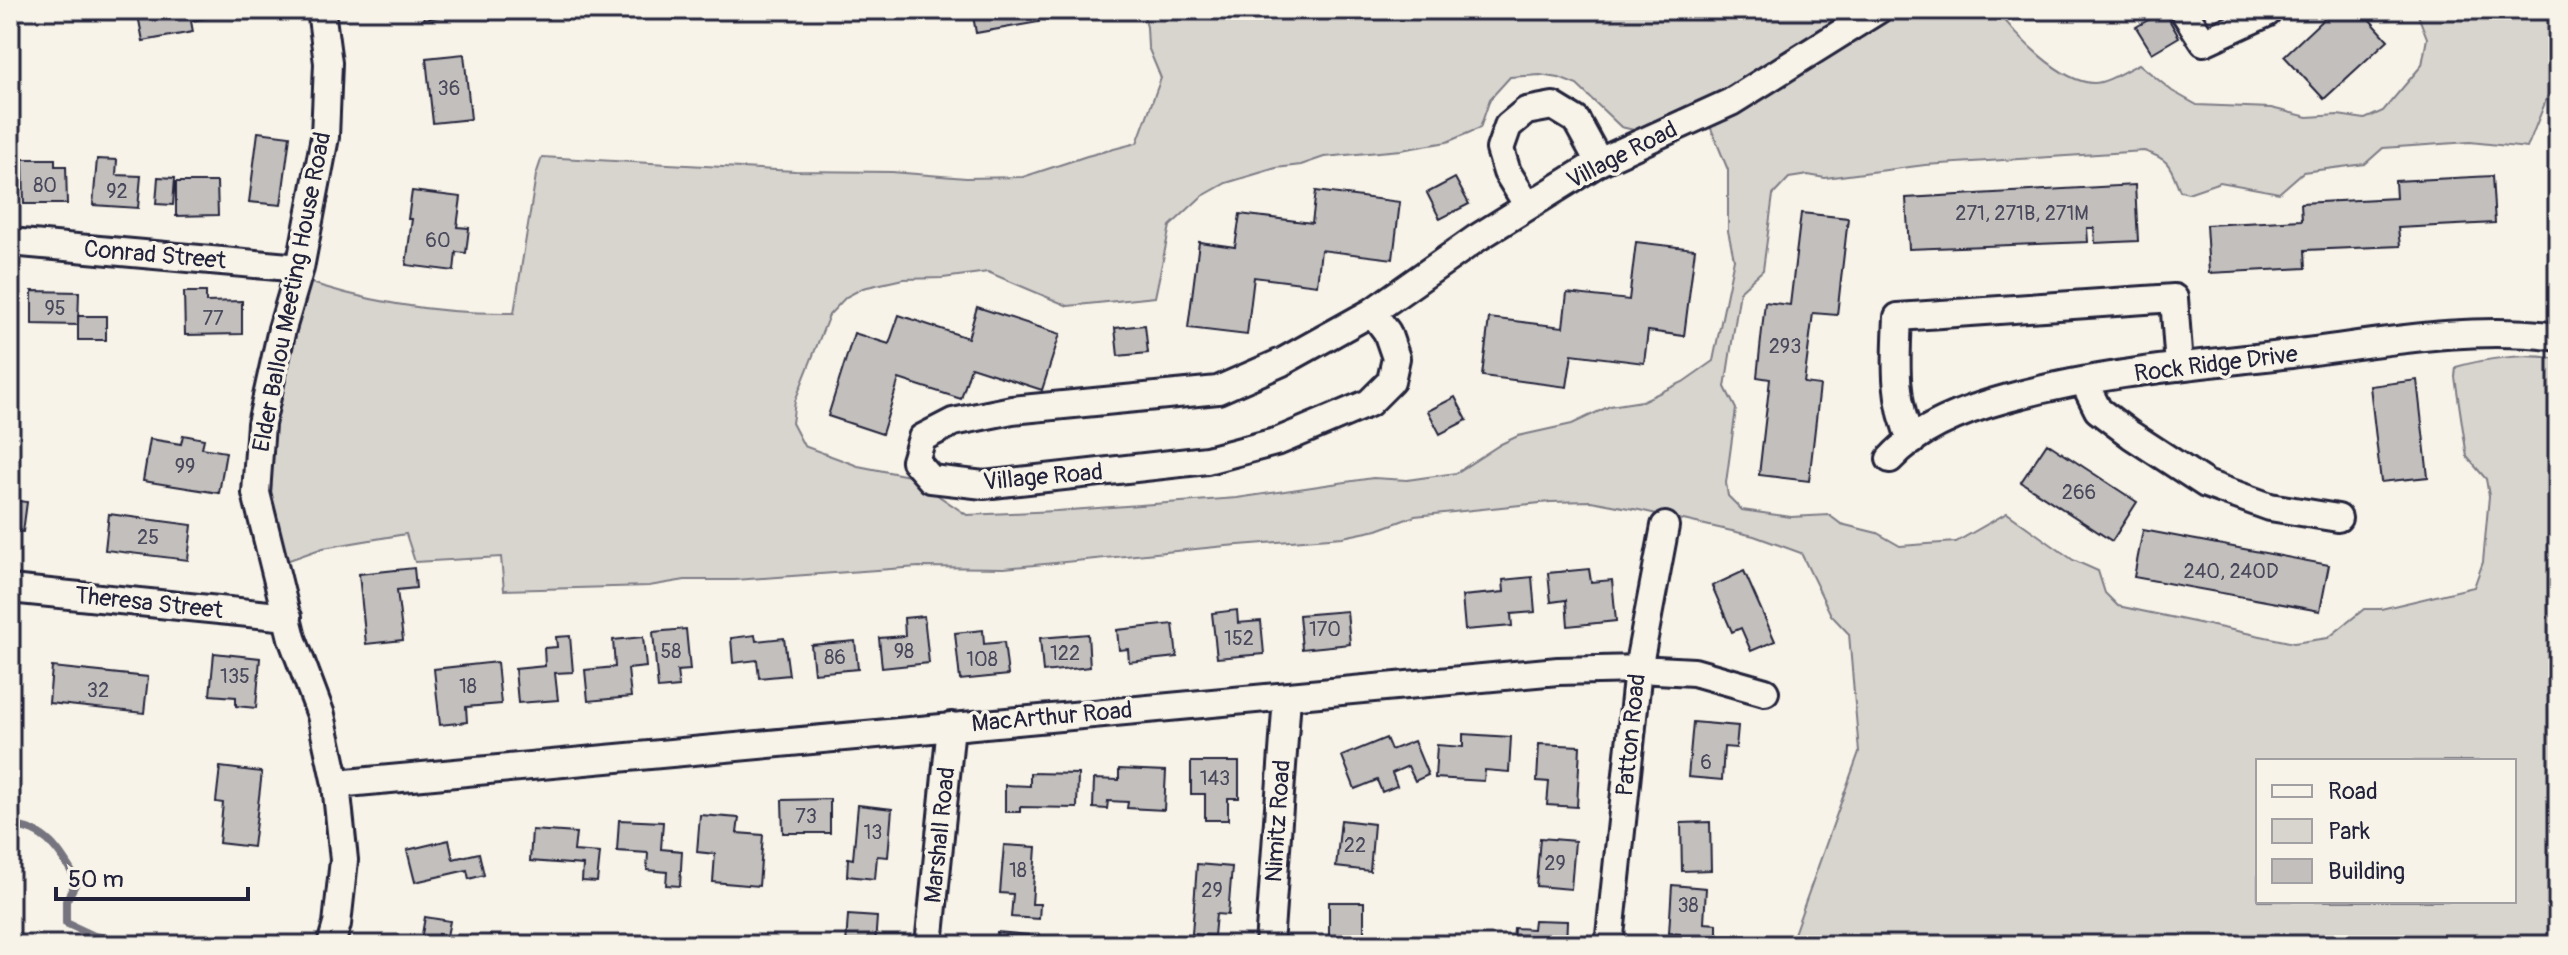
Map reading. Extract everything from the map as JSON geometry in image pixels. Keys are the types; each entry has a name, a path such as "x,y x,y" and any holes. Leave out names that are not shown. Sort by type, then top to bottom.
{"street":[{"name":"Elder Ballou Meeting House Road","path":"321,10 328,63 325,137 300,268 282,329 261,424 256,493 292,638 321,715 336,784 344,860 337,924 331,945"},
{"name":"Village Road","path":"1372,312 1387,332 1396,358 1391,381 1369,403 1279,441 1207,460 984,485 931,479 915,461 922,438 953,422 1012,410 1218,390 1282,362 1372,312 1477,238 1599,162 1731,102 1878,10"},
{"path":"2183,10 2204,42 2267,13 2265,10"},
{"path":"1528,206 1507,172 1500,149 1508,126 1526,111 1553,106 1576,120 1599,162"},
{"name":"Conrad Street","path":"10,242 300,268"},
{"path":"1912,441 1903,422 1896,369 1898,317 2174,298 2179,367"},
{"name":"Rock Ridge Drive","path":"1890,459 1927,430 1961,414 2008,398 2084,382 2179,367 2436,336 2504,332 2558,337"},
{"path":"2084,382 2098,410 2206,484 2270,507 2338,518"},
{"name":"Patton Road","path":"1609,945 1638,669 1665,526"},
{"name":"Theresa Street","path":"10,589 288,617"},
{"name":"MacArthur Road","path":"336,784 1558,671 1638,669 1694,672 1765,692"},
{"name":"Nimitz Road","path":"1269,945 1287,697"},
{"name":"Marshall Road","path":"929,945 951,726"}],"green space":[{"path":"1142,10 1997,10 2040,56 2081,81 2105,81 2139,64 2172,91 2197,105 2271,108 2308,117 2338,115 2365,119 2383,111 2422,65 2427,38 2416,10 2558,10 2558,70 2527,148 2470,142 2383,148 2365,164 2303,172 2279,193 2220,182 2188,193 2180,191 2168,165 2144,151 1925,165 1825,178 1808,175 1789,178 1773,195 1763,270 1740,291 1725,387 1736,409 1726,483 1728,496 1742,510 1791,517 1829,515 1841,524 1877,533 1900,546 1956,542 2007,513 2073,560 2098,571 2105,593 2118,606 2294,643 2328,638 2364,609 2381,609 2474,587 2483,562 2489,496 2486,479 2467,457 2456,367 2507,357 2558,359 2558,945 1790,945 1859,752 1849,634 1831,615 1801,553 1754,536 1591,501 1550,502 1415,516 1377,530 1343,537 1004,568 919,567 735,580 685,580 649,586 504,590 501,557 415,562 406,534 323,548 278,564 258,482 297,278 350,294 404,305 514,313 536,175 542,157 795,171 892,172 966,178 1023,177 1137,143 1161,78 1148,47","holes":["1540,75 1577,85 1621,127 1634,130 1695,102 1708,121 1728,170 1728,231 1734,259 1713,361 1683,382 1642,401 1610,406 1572,424 1518,436 1456,473 1407,480 1373,478 1237,498 967,515 909,476 858,466 804,446 792,423 795,401 829,315 846,297 863,288 903,279 988,272 1068,306 1155,297 1170,226 1201,197 1226,183 1324,157 1447,142 1480,128 1490,99 1510,77"]}],"building":[{"path":"137,10 247,10 191,21 193,32 143,41"},
{"path":"423,10 459,10 460,14 424,19"},
{"path":"972,10 1037,10 1039,22 976,33"},
{"path":"2333,10 2361,10 2388,40 2324,99 2284,56"},
{"path":"2164,11 2179,37 2152,53 2136,27"},
{"path":"464,54 471,119 433,123 426,58"},
{"path":"258,132 290,136 281,205 249,202"},
{"path":"23,159 55,159 55,166 66,166 67,204 24,204"},
{"path":"97,159 117,160 116,175 141,176 138,208 93,205"},
{"path":"2492,176 2495,223 2398,228 2400,246 2305,250 2306,268 2209,273 2206,225 2302,220 2301,203 2396,198 2395,181"},
{"path":"158,177 175,178 173,205 156,204"},
{"path":"1455,178 1469,204 1440,219 1427,193"},
{"path":"176,182 217,182 218,215 176,216"},
{"path":"2135,185 2138,241 2095,243 2094,228 2087,228 2088,242 1909,249 1906,198"},
{"path":"412,191 461,197 457,227 469,228 466,253 456,252 454,271 406,265"},
{"path":"1316,191 1400,202 1393,259 1321,250 1317,285 1254,277 1247,335 1188,328 1199,242 1235,247 1240,214 1312,223"},
{"path":"1801,213 1848,218 1837,315 1813,313 1804,383 1820,385 1809,481 1759,475 1770,379 1757,377 1765,302 1790,305"},
{"path":"1636,242 1695,249 1684,336 1648,331 1644,363 1572,354 1567,387 1482,376 1489,318 1563,327 1567,293 1629,300"},
{"path":"32,291 79,292 78,325 32,324"},
{"path":"184,292 206,292 206,302 242,301 242,334 185,335"},
{"path":"977,307 1060,334 1042,390 971,367 961,399 899,379 882,434 828,416 854,333 889,344 899,315 968,338"},
{"path":"78,316 106,316 106,340 78,340"},
{"path":"1145,325 1148,353 1118,356 1115,328"},
{"path":"2417,380 2428,477 2381,482 2370,386"},
{"path":"1455,397 1467,420 1440,434 1428,411"},
{"path":"183,435 204,439 202,448 226,452 219,493 143,481 150,439 181,444"},
{"path":"2047,443 2137,502 2112,541 2021,482"},
{"path":"10,500 27,502 23,532 10,531"},
{"path":"109,514 192,525 188,560 105,550"},
{"path":"2143,530 2329,565 2320,611 2134,577"},
{"path":"414,568 416,588 397,590 403,640 366,644 359,574"},
{"path":"1589,569 1591,582 1612,580 1616,621 1568,626 1566,600 1551,602 1548,573"},
{"path":"1744,571 1775,641 1751,651 1741,628 1732,632 1712,586"},
{"path":"1532,577 1535,612 1511,614 1512,626 1465,630 1462,596 1504,592 1503,580"},
{"path":"1237,610 1238,623 1261,621 1264,654 1217,658 1212,613"},
{"path":"1347,611 1350,644 1302,649 1299,615"},
{"path":"924,616 929,663 882,668 879,638 905,636 904,618"},
{"path":"1173,624 1177,657 1129,662 1128,649 1119,650 1117,630"},
{"path":"686,629 690,670 677,671 679,687 658,689 653,632"},
{"path":"983,630 984,644 1004,642 1008,675 960,680 955,633"},
{"path":"1088,634 1090,667 1043,672 1040,638"},
{"path":"755,635 756,641 784,638 789,675 759,678 757,660 733,663 731,638"},
{"path":"570,636 573,672 555,673 558,700 518,703 515,669 545,666 544,648 557,647 556,637"},
{"path":"643,637 646,667 628,669 631,697 588,701 585,670 615,667 613,640"},
{"path":"855,641 858,669 814,673 811,645"},
{"path":"214,653 260,658 256,708 236,706 236,697 210,695"},
{"path":"497,662 501,704 466,707 467,722 440,725 434,669"},
{"path":"52,667 148,677 144,713 49,703"},
{"path":"1693,722 1738,726 1736,748 1724,747 1722,780 1688,777"},
{"path":"1463,734 1511,737 1509,772 1485,770 1484,781 1435,778 1437,745 1463,747"},
{"path":"1386,738 1391,750 1414,741 1428,775 1415,781 1408,766 1392,773 1397,786 1382,792 1377,780 1355,789 1342,756"},
{"path":"1539,744 1580,746 1577,807 1547,805 1549,782 1537,781"},
{"path":"1191,762 1239,762 1239,798 1228,798 1228,820 1205,820 1205,794 1191,794"},
{"path":"220,767 262,772 253,847 219,843 223,803 216,802"},
{"path":"1119,769 1166,771 1164,810 1127,808 1128,802 1108,801 1107,809 1093,808 1094,779 1119,780"},
{"path":"1030,773 1078,774 1077,808 1020,807 1020,812 1005,812 1005,785 1030,786"},
{"path":"830,799 830,833 783,833 782,800"},
{"path":"858,805 892,809 888,857 877,856 875,879 847,876 848,858 853,859"},
{"path":"700,815 739,818 737,833 763,835 759,886 713,882 715,854 697,852"},
{"path":"619,820 663,822 661,849 682,851 680,886 666,885 667,872 647,870 648,853 617,851"},
{"path":"1341,820 1374,824 1370,871 1336,867"},
{"path":"1710,822 1711,870 1682,871 1681,823"},
{"path":"532,830 576,833 574,851 600,853 597,882 582,881 583,865 530,861"},
{"path":"1540,838 1575,841 1571,889 1536,886"},
{"path":"449,840 453,859 479,853 484,875 469,879 467,870 415,882 407,850"},
{"path":"1004,845 1036,847 1032,904 1040,904 1039,919 1011,917 1013,894 1000,893"},
{"path":"1197,864 1232,867 1228,915 1216,914 1214,936 1192,934"},
{"path":"1672,885 1706,888 1704,923 1717,924 1717,935 1708,935 1707,945 1679,945 1680,934 1669,933"},
{"path":"1329,902 1364,902 1364,945 1329,945"},
{"path":"848,915 877,917 875,945 846,945"},
{"path":"425,917 450,921 447,936 438,934 436,943 450,945 413,945 414,939 421,940"},
{"path":"1534,920 1567,921 1566,945 1513,945 1514,928 1533,929"},
{"path":"997,932 1029,935 1028,945 996,945"}],"waterway":[{"path":"10,826 43,836 65,861 77,881 66,901 66,923 94,936 129,941 134,945"}]}
